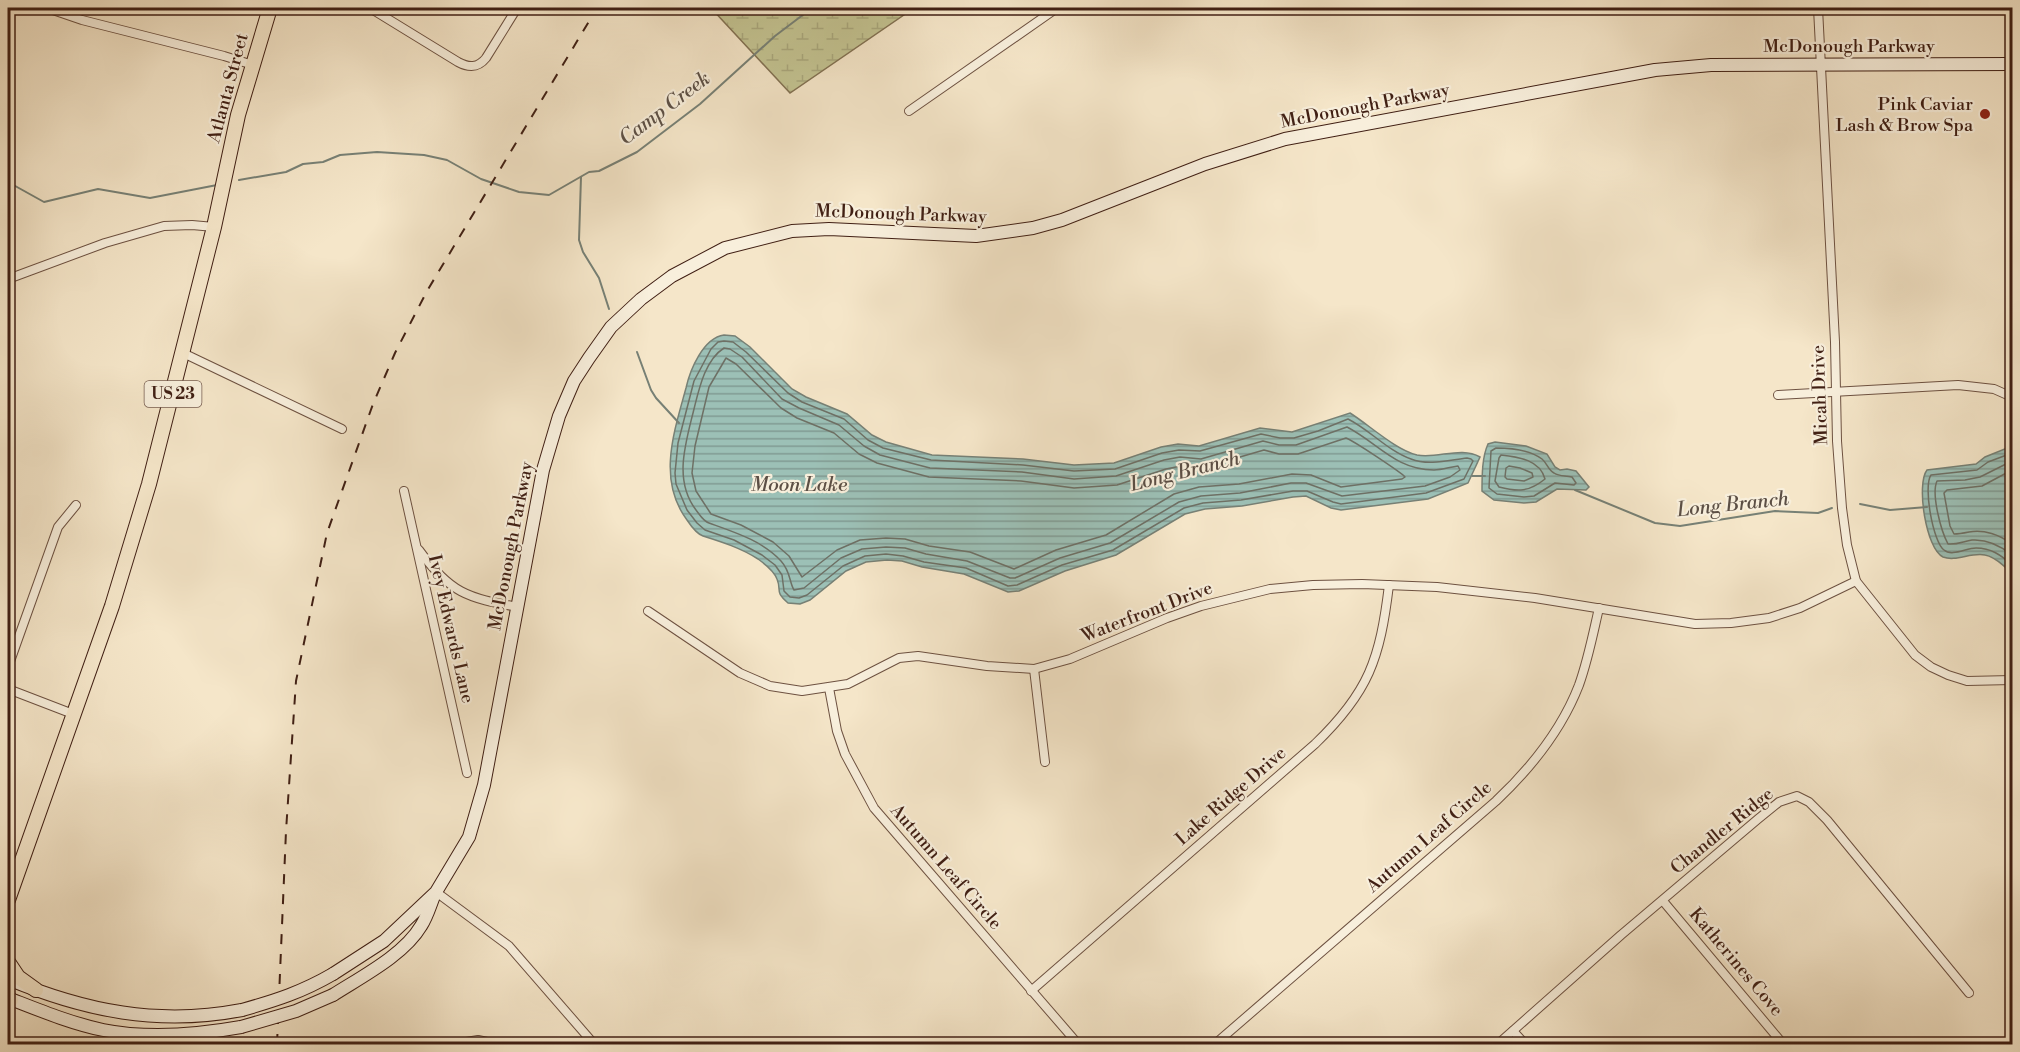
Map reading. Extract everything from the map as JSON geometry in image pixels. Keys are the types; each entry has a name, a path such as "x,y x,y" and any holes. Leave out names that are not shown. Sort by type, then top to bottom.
{"main road":[{"name":"Atlanta Street","path":"214,227 238,115 270,8"},
{"name":"US 23","path":"8,900 112,606 149,484 214,227"},
{"path":"8,962 18,977 36,990"}],"street":[{"path":"47,8 76,18 253,65"},
{"path":"370,8 458,62 472,66 480,64 486,58 517,8"},
{"path":"909,111 1057,8"},
{"name":"Micah Drive","path":"1818,8 1842,508 1847,545 1856,581 1915,656 1931,667 1967,681 2013,680"},
{"name":"McDonough Parkway","path":"8,979 103,1010 148,1017 204,1016 242,1010 283,999 333,974 384,941 436,892 469,837 476,817 547,452 561,409 574,381 611,327 641,299 687,267 725,248 777,234 812,229 976,236 1017,232 1062,220 1232,154 1306,134 1664,69 1711,65 2013,64"},
{"path":"8,279 105,243 164,226 214,227"},
{"path":"183,353 342,429"},
{"path":"1778,395 1958,386 1994,389 2013,397"},
{"name":"Ivey Edwards Lane","path":"404,491 466,773"},
{"path":"8,667 58,527 76,505"},
{"path":"416,546 435,573 454,587 478,600 518,607"},
{"name":"Waterfront Drive","path":"648,611 740,673 770,686 802,691 848,684 899,658 918,656 987,666 1034,669 1070,659 1167,618 1238,596 1270,589 1313,585 1389,585 1483,591 1695,624 1731,624 1769,618 1800,608 1856,581"},
{"name":"Lake Ridge Drive","path":"1032,991 1315,744 1343,716 1357,698 1373,664 1385,623 1389,585"},
{"name":"Autumn Leaf Circle","path":"1215,1044 1496,801 1520,777 1549,740 1578,687 1599,608"},
{"path":"1034,669 1045,762"},
{"name":"Autumn Leaf Circle","path":"829,688 837,731 845,754 874,808 1078,1044"},
{"path":"8,689 73,714"},
{"name":"Chandler Ridge","path":"1498,1044 1621,935 1664,901 1758,819 1779,802 1797,796 1809,802 1827,820 1970,993"},
{"path":"9,999 64,1019 117,1032 175,1035 241,1028 296,1011 333,995 377,967 404,945 421,927 436,892 509,946 594,1044"},
{"name":"Katherines Cove","path":"1664,901 1783,1044"},
{"path":"1514,1031 1525,1044"},
{"path":"455,1044 478,1040 496,1044"}],"green space":[{"path":"711,8 914,8 790,93"}],"water":[{"name":"Moon Lake","path":"735,336 750,347 792,389 847,414 872,435 886,442 932,455 1023,459 1074,465 1114,463 1161,447 1178,444 1199,446 1260,428 1292,432 1350,413 1392,443 1417,455 1465,453 1480,457 1468,483 1428,499 1341,510 1331,508 1306,496 1205,509 1185,514 1116,555 1065,571 1019,591 1008,592 964,574 887,560 866,562 846,571 810,600 800,604 788,603 780,593 776,576 764,563 745,552 696,532 678,505 672,489 670,472 673,439 688,381 694,364 704,348 717,337"},
{"path":"1495,442 1526,446 1547,454 1555,467 1560,470 1576,471 1589,487 1586,490 1557,489 1536,502 1494,500 1482,491 1482,479 1486,449 1488,444"},
{"path":"2012,446 2012,572 1985,555 1943,557 1937,552 1932,542 1924,516 1922,488 1927,470 1976,464 1985,457"}],"waterway":[{"name":"Camp Creek","path":"239,180 286,172 303,164 323,162 340,155 377,152 424,155 447,160 481,179 519,192 549,195 589,172 599,171 637,152 700,104 775,36 812,8"},
{"name":"Long Branch","path":"581,177 579,240 583,252 599,278 609,309"},
{"name":"Camp Creek","path":"8,182 44,202 98,189 150,198 217,185"},
{"name":"Long Branch","path":"637,352 651,390 679,423"},
{"name":"Long Branch","path":"1472,476 1485,476"},
{"name":"Long Branch","path":"1575,490 1655,523 1680,526 1775,511 1818,513 1832,508"},
{"name":"Long Branch","path":"1860,504 1890,510 1927,507"}],"railway":[{"path":"277,1044 286,831 296,681 327,533 373,404 395,353 427,291 597,8"}],"place":[{"name":"Pink Caviar Lash & Brow Spa","path":"1985,114"}]}
